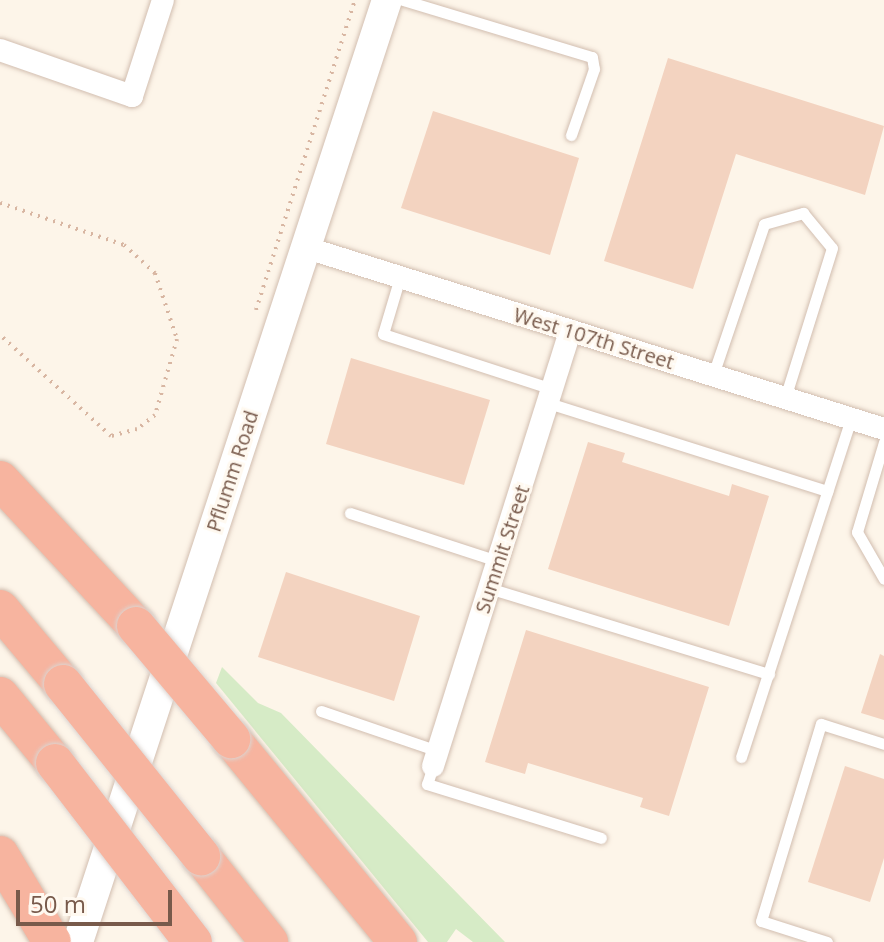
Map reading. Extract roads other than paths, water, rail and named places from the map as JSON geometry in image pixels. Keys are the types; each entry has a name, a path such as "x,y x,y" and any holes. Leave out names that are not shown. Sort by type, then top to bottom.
{"highway":[{"path":"0,480 136,626 398,942"},
{"path":"0,609 269,942"},
{"path":"0,696 193,942"},
{"path":"9,868 52,942"}],"main road":[{"name":"Pflumm Road","path":"78,942 387,0"}],"street":[{"path":"0,50 132,96 163,0"},
{"name":"West 107th Street","path":"304,247 884,429"},
{"name":"Summit Street","path":"435,758 570,332"}],"lane":[{"path":"403,0 592,57 594,69 571,135"},
{"path":"713,375 764,224 803,213 832,248 785,398"},
{"path":"400,277 383,334 550,396 827,491"},
{"path":"741,757 851,418"},
{"path":"884,442 857,532 884,579"},
{"path":"350,513 498,561"},
{"path":"489,588 769,674"},
{"path":"321,711 435,758 427,784 601,838"},
{"path":"827,942 761,921 821,724 884,744"}]}
